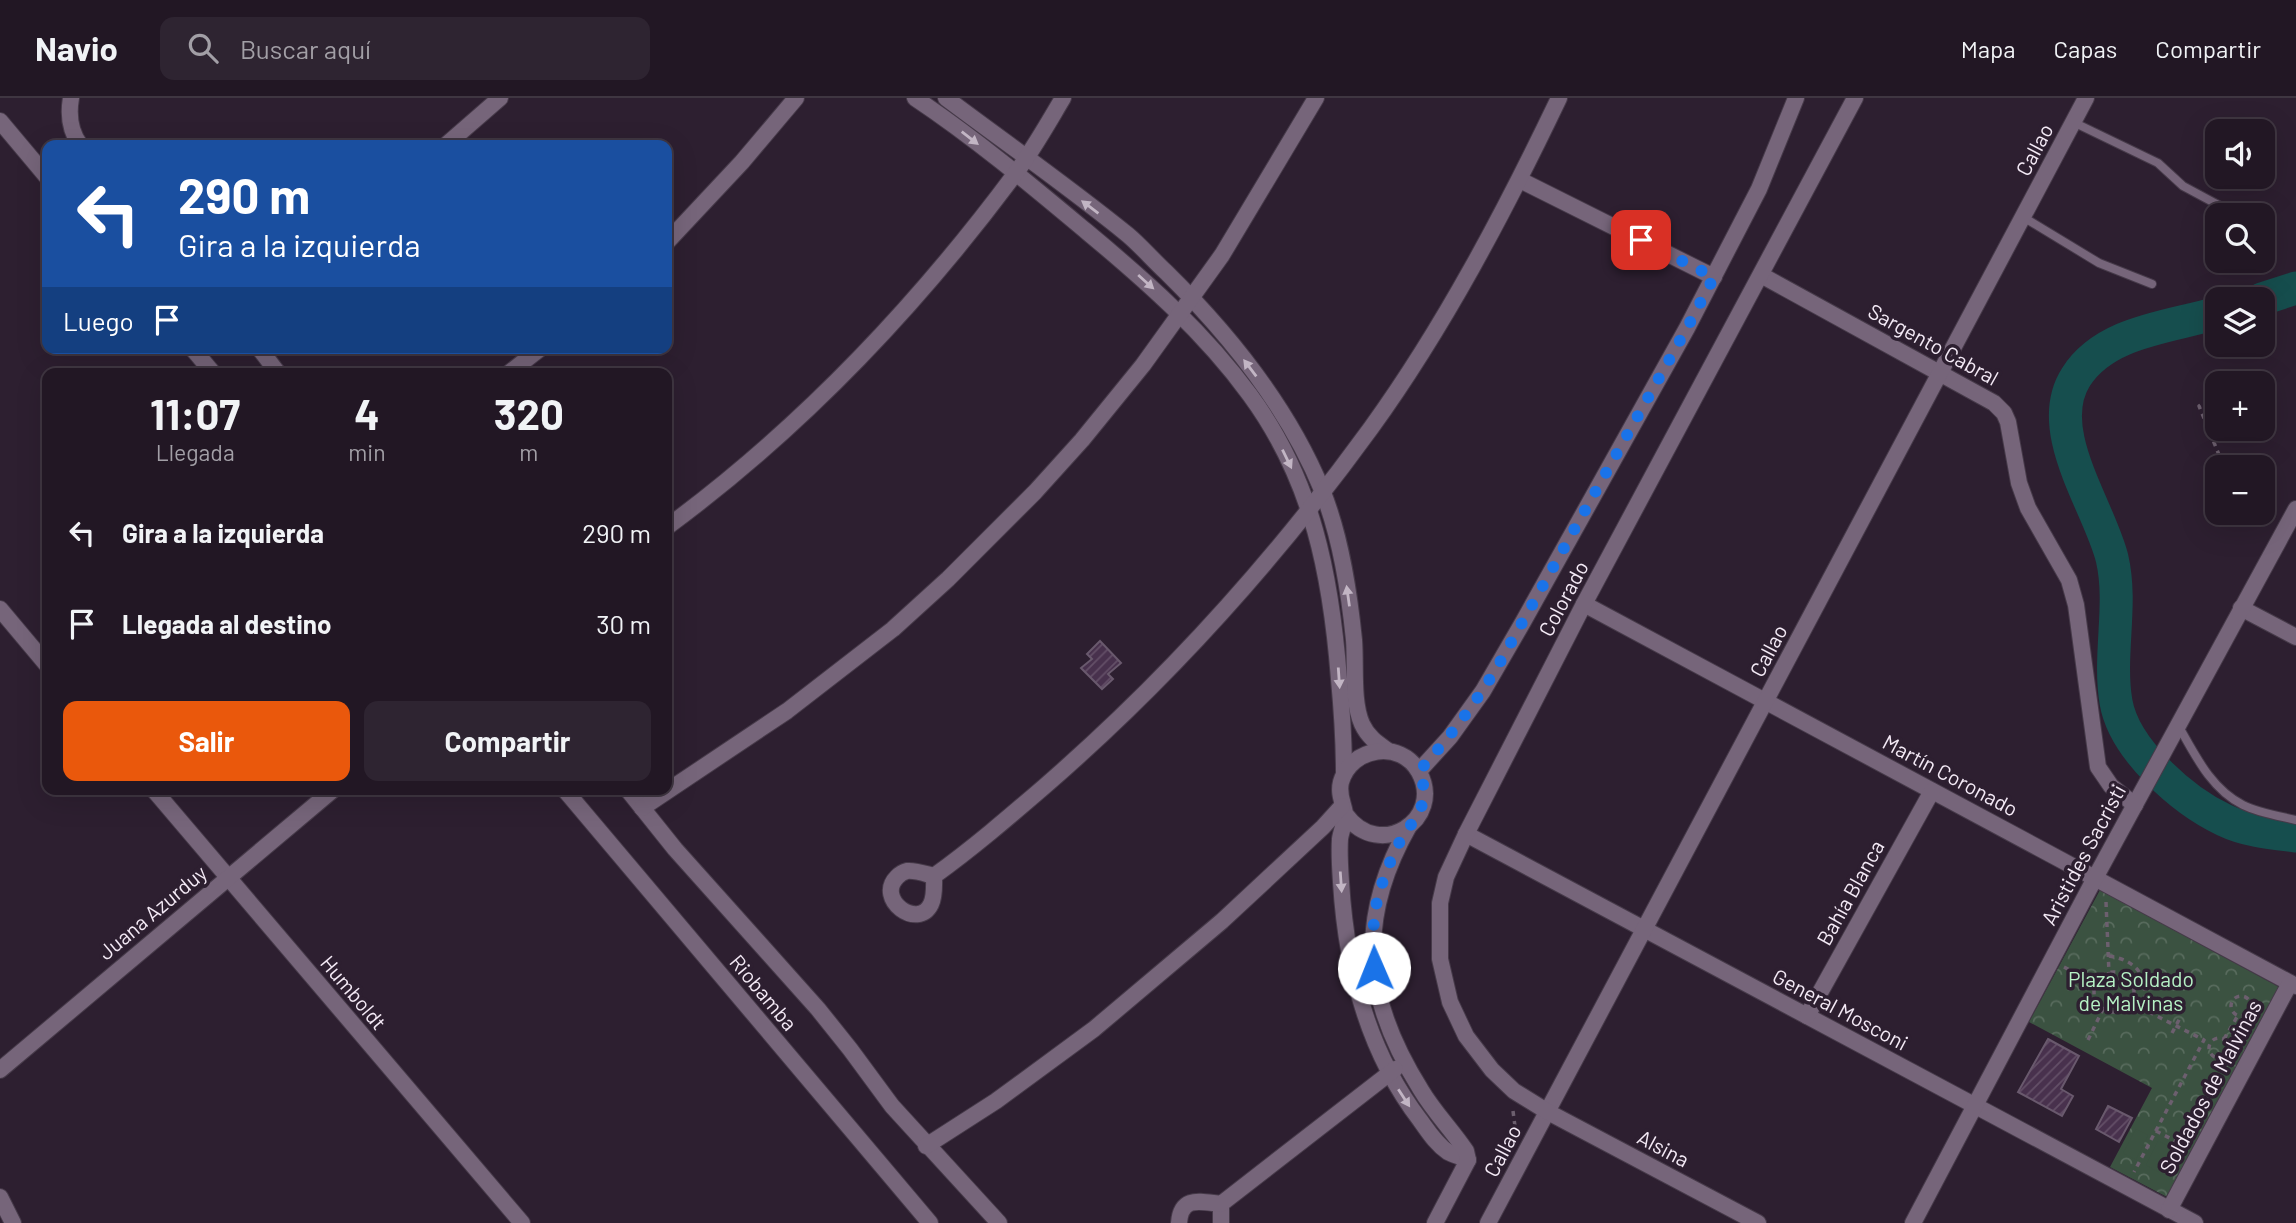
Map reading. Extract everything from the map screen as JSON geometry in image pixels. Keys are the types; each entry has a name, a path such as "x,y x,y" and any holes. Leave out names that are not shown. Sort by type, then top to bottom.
{"street":[{"path":"71,98 70,122 77,140"},
{"path":"452,140 500,98"},
{"path":"672,237 742,162 796,98"},
{"path":"915,98 1015,174 1149,284 1209,344 1251,396 1272,429 1291,465 1309,510 1319,539 1331,592 1344,735 1344,774"},
{"path":"946,98 1129,236 1192,298 1271,396 1298,439 1322,491 1342,559 1360,715 1370,738 1387,750 1411,761 1424,783 1422,808 1396,849 1379,895 1372,937 1374,968 1382,1005 1393,1037 1421,1091 1466,1151 1468,1160 1435,1223"},
{"path":"672,523 776,440 922,289 1015,174 1063,98"},
{"path":"672,788 787,711 893,629 1019,509 1082,440 1143,365 1192,298 1222,255 1316,98"},
{"path":"934,876 966,853 1032,797 1138,700 1248,583 1309,510 1372,427 1420,354 1520,180 1559,98"},
{"path":"1419,771 1450,737 1499,664 1714,277 1759,189 1796,98"},
{"name":"Colorado","path":"1548,1112 1514,1091 1492,1070 1466,1036 1450,1002 1440,959 1440,903 1446,877 1584,604 1855,98"},
{"name":"Callao","path":"1488,1223 2086,98"},
{"path":"0,121 42,171"},
{"path":"1520,180 1714,277"},
{"name":"Sargento Cabral","path":"1761,275 1994,403 2004,413 2019,483 2028,508 2070,580 2081,629 2098,767 2111,786 2135,805"},
{"path":"197,354 209,368"},
{"path":"264,354 274,368"},
{"path":"515,368 533,354"},
{"name":"Aristides Sacristi","path":"1913,1223 2052,960 2100,881 2135,805 2296,509"},
{"name":"Martín Coronado","path":"1584,604 2293,985"},
{"path":"2242,608 2296,637"},
{"path":"0,609 42,658"},
{"path":"1387,750 1362,755 1352,763 1340,785 1344,810 1339,860 1349,958 1361,1003 1389,1073 1433,1138 1448,1152 1468,1160"},
{"name":"Bahía Blanca","path":"1807,1016 1932,791"},
{"name":"Humboldt","path":"158,795 522,1223"},
{"name":"Juana Azurduy","path":"0,1070 327,795"},
{"name":"Riobamba","path":"569,795 930,1223"},
{"path":"632,795 675,849 818,1009 926,1146 999,1223"},
{"path":"642,808 661,795"},
{"path":"1344,810 1359,829 1379,836 1390,835 1409,827"},
{"path":"926,1146 996,1101 1103,1021 1222,922 1344,810"},
{"name":"General Mosconi","path":"1466,834 2194,1223"},
{"name":"Soldados de Malvinas","path":"2169,1210 2293,985"},
{"path":"1179,1223 1181,1211 1194,1201 1221,1204 1405,1061"},
{"name":"Alsina","path":"1548,1112 1758,1223"},
{"path":"0,1197 13,1223"},
{"path":"1221,1204 1221,1223"}],"lane":[{"path":"2073,122 2158,163 2182,186 2215,203"},
{"path":"2023,217 2099,263 2152,284"},
{"path":"2175,732 2220,788 2243,805 2296,820"}],"path":[{"path":"2205,402 2199,406 2205,421"},
{"path":"2100,881 2109,973"},
{"path":"2109,956 2127,961 2141,973 2146,992 2144,1009"},
{"path":"2052,960 2096,984"},
{"path":"2109,973 2118,973 2129,979 2133,991 2131,1003 2119,1011 2104,1009 2094,995 2096,984 2101,977 2109,973"},
{"path":"2244,997 2249,1000 2250,1010 2246,1015 2237,1016 2231,1010 2231,1004 2234,998 2244,997"},
{"path":"2131,1003 2210,1043"},
{"path":"2088,1040 2104,1009"},
{"path":"2224,1039 2237,1016"},
{"path":"2172,1033 2180,1018"},
{"path":"2215,1038 2224,1039 2229,1048 2226,1054 2221,1058 2211,1055 2210,1043 2215,1038"},
{"path":"2126,1187 2204,1040"},
{"path":"2156,1131 2199,1154"}],"green space":[{"name":"Plaza Soldado de Malvinas","path":"2100,890 2279,987 2167,1197 2110,1167 2152,1088 2029,1022"},
{"path":"2136,1129 2148,1135 2136,1160 2123,1153"},
{"path":"2158,1141 2171,1147 2158,1172 2146,1165"}],"building":[{"path":"1100,641 1121,663 1108,674 1113,679 1102,689 1081,668 1092,659 1087,654"},
{"path":"2048,1039 2079,1056 2061,1089 2073,1096 2062,1116 2018,1092"},
{"path":"2108,1106 2132,1118 2119,1142 2096,1129"}],"waterway":[{"path":"2275,295 2296,288"},
{"path":"2205,316 2121,340 2088,362 2076,377 2067,398 2065,420 2069,444 2112,558 2116,594 2114,684 2121,720 2130,737 2157,771 2208,811 2241,827 2296,836"}],"route":[{"path":"1374,968 1374,916 1396,849 1422,808 1424,783 1419,771 1450,737 1483,691 1714,277 1641,240"}]}
